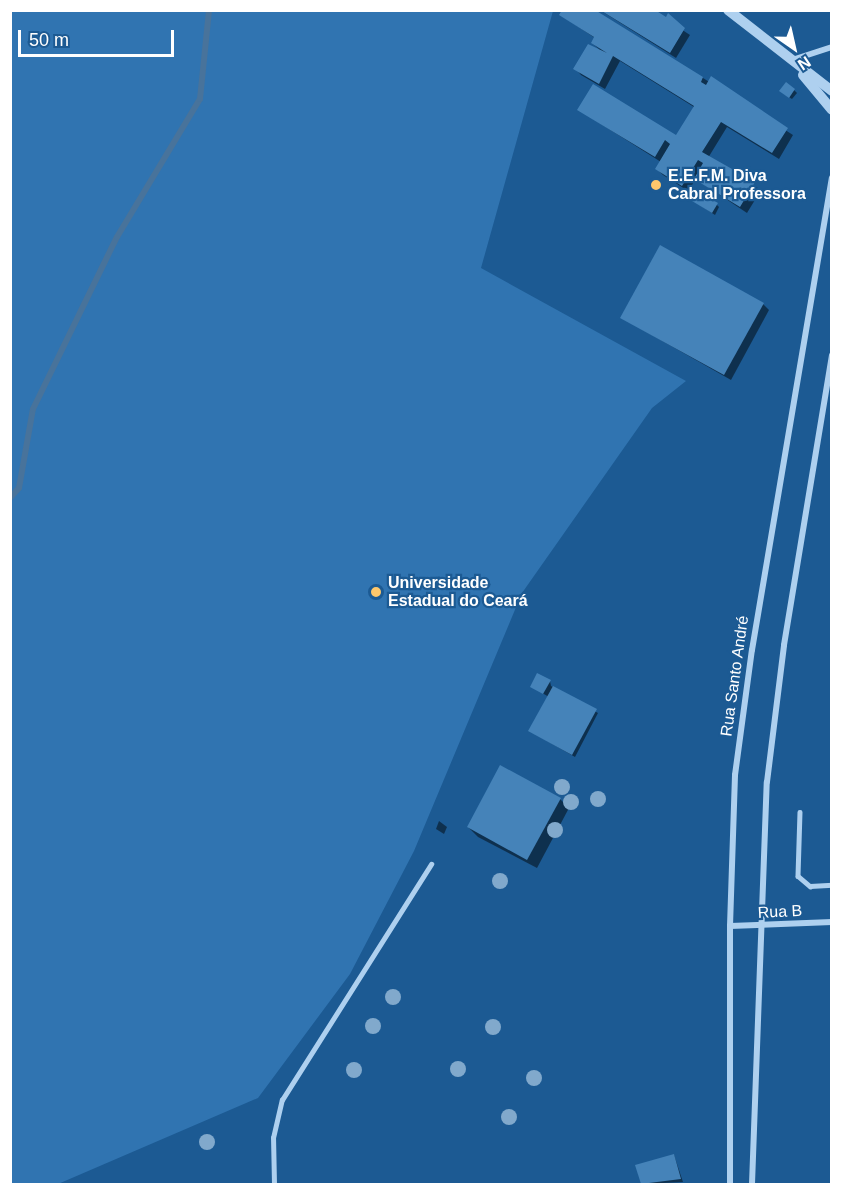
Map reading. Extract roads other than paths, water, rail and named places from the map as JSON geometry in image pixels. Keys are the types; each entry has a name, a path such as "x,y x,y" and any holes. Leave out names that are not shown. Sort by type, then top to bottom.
{"street":[{"path":"728,10 831,91"},
{"path":"791,60 831,47"},
{"path":"791,60 831,110"},
{"name":"Rua Santo André","path":"730,1185 730,926 735,775 747,684 831,178"},
{"path":"752,1185 767,783 784,645 831,355"},
{"name":"Rua B","path":"730,926 762,927 831,922"}],"lane":[{"path":"800,812 798,876 810,886 831,885"},
{"path":"274,1185 273,1138 282,1100 431,864"}],"waterway":[{"path":"10,498 19,488 33,409 117,237 200,99 209,10"}],"place":[{"name":"E.E.F.M. Diva Cabral Professora","path":"656,185"},
{"name":"Universidade Estadual do Ceará","path":"376,592"}]}
